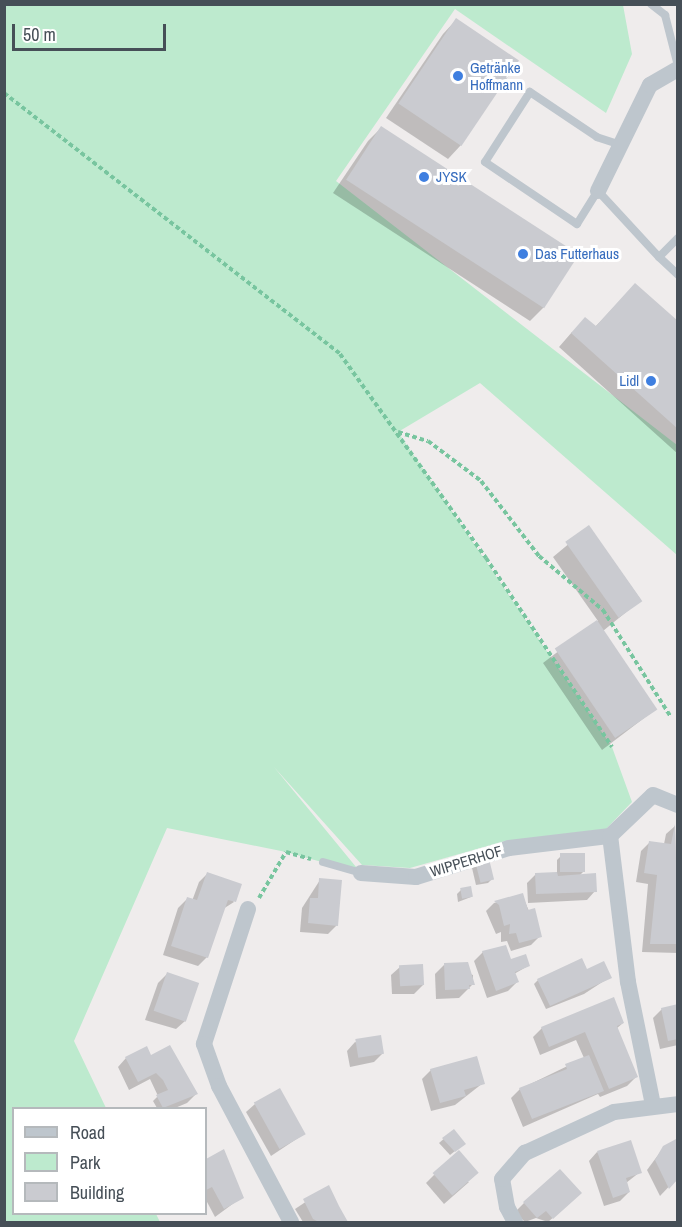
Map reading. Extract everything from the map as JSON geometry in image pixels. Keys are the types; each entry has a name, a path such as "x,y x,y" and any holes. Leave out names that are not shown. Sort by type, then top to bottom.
{"street":[{"path":"598,190 650,84 678,67"},
{"path":"653,1105 628,982 610,836 653,795 678,805"},
{"name":"WIPPERHOF","path":"361,873 416,877 509,848 610,836"},
{"path":"248,909 204,1044 219,1086 291,1222"},
{"path":"515,1222 507,1207 502,1179 525,1153 614,1112 653,1105 678,1104"}],"lane":[{"path":"651,4 665,15 678,67"},
{"path":"621,145 597,137 530,92 485,162 577,224 598,190 678,275"},
{"path":"659,256 678,238"},
{"name":"WIPPERHOF","path":"323,862 361,873"}],"path":[{"path":"4,93 340,354 398,432 612,747"},
{"path":"398,432 428,441 481,481 539,556 603,610 671,717"},
{"path":"248,909 259,899 286,852 323,862"}],"green space":[{"path":"5,5 623,5 632,54 606,113 455,9 336,181 677,445 677,555 480,383 398,432 612,747 632,802 606,829 505,841 410,868 362,865 274,767 361,873 286,852 167,828 74,1041 106,1107 12,1107 12,1215 156,1215 160,1222 5,1222"}],"building":[{"path":"456,18 519,60 461,146 398,103"},
{"path":"381,126 579,255 544,308 346,180"},
{"name":"Lidl","path":"635,283 678,321 678,429 571,333 585,317 596,326"},
{"path":"589,525 642,601 619,618 565,542"},
{"path":"597,620 657,710 615,738 555,649"},
{"path":"675,824 678,944 650,944 657,875 644,873 649,841 671,844"},
{"path":"560,853 585,853 585,872 560,872"},
{"path":"489,859 494,879 480,883 475,862"},
{"path":"207,872 242,884 236,902 228,900 208,958 171,946 187,897 197,900"},
{"path":"557,872 558,876 596,873 597,892 536,894 535,873"},
{"path":"319,878 342,880 338,926 308,923 310,898 318,898"},
{"path":"471,886 473,897 462,899 460,888"},
{"path":"523,893 528,910 535,908 542,937 519,943 516,933 509,934 510,924 504,926 499,905 494,901"},
{"path":"506,945 511,959 526,954 530,966 515,972 519,982 496,991 482,951"},
{"path":"582,958 587,969 604,961 612,978 550,1006 537,979"},
{"path":"468,962 475,985 469,985 470,989 445,990 444,963"},
{"path":"423,964 424,985 400,986 399,965"},
{"path":"167,972 199,983 186,1022 154,1011"},
{"path":"614,997 624,1023 617,1026 638,1077 609,1089 585,1032 549,1047 541,1027"},
{"path":"678,1004 678,1039 668,1041 661,1008"},
{"path":"381,1035 384,1054 358,1058 355,1039"},
{"path":"170,1045 198,1094 162,1107 156,1095 168,1090 163,1080 156,1073 138,1082 125,1057 147,1046 151,1055"},
{"path":"589,1055 604,1091 532,1119 519,1088 567,1069 565,1064"},
{"path":"477,1056 485,1084 464,1090 466,1096 440,1103 430,1069"},
{"path":"280,1088 306,1134 279,1149 254,1103"},
{"path":"454,1129 466,1144 455,1152 442,1138"},
{"path":"678,1138 678,1179 669,1189 655,1160 663,1146"},
{"path":"631,1140 642,1173 626,1178 630,1192 613,1198 597,1151"},
{"path":"224,1149 244,1198 224,1209 212,1187 207,1190 207,1158"},
{"path":"459,1150 479,1173 452,1196 433,1173"},
{"path":"560,1169 582,1193 553,1219 546,1211 537,1218 523,1202"},
{"path":"329,1185 348,1222 319,1222 313,1219 303,1199"}],"place":[{"name":"Getränke Hoffmann","path":"458,76"},
{"name":"JYSK","path":"424,177"},
{"name":"Das Futterhaus","path":"523,254"},
{"name":"Lidl","path":"651,381"}]}
